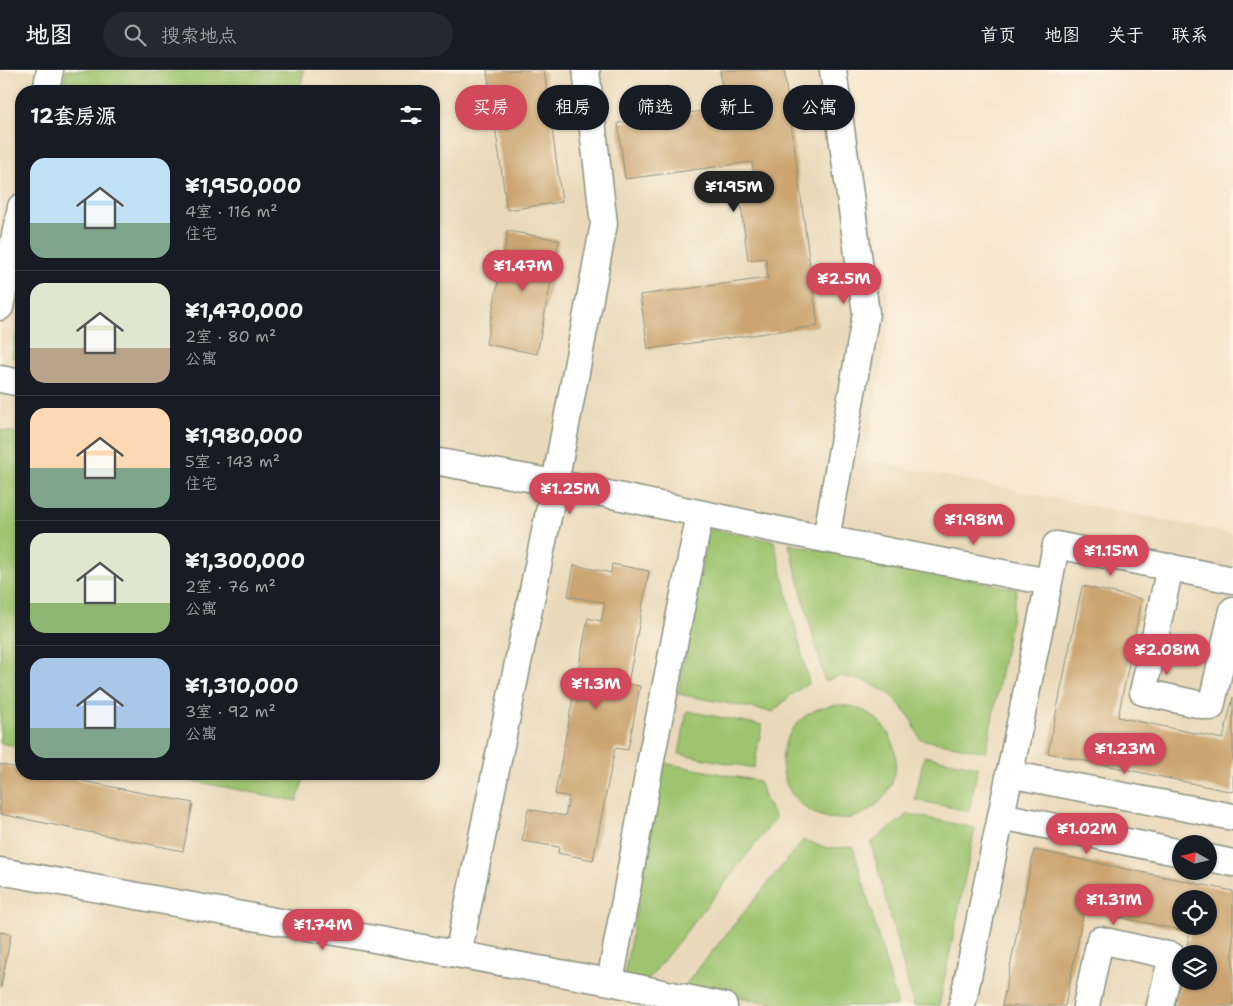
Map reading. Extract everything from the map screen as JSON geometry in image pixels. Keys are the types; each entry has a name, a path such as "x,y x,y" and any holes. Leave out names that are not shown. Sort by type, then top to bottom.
{"street":[{"path":"47,85 50,70"},
{"path":"458,954 555,483 604,224 586,70"},
{"path":"826,539 866,313 832,70"},
{"path":"0,307 15,236"},
{"path":"0,379 15,382"},
{"path":"440,462 555,483 700,514 1049,582"},
{"path":"610,982 652,754 700,514"},
{"path":"962,1006 1056,544 1233,580"},
{"path":"1170,567 1143,692 1211,707 1233,610"},
{"path":"1009,774 1233,817"},
{"path":"1001,816 1172,851"},
{"path":"1218,860 1233,863"},
{"path":"0,871 610,982 724,1006"},
{"path":"1086,1006 1100,940 1172,956 1160,1006"}],"shaded area":[{"path":"0,70 844,70 847,85 783,85 783,130 855,130 855,127 891,312 865,460 1233,534 1233,1006 0,1006"}],"green space":[{"path":"66,70 304,70 301,85 63,85"},
{"path":"15,342 15,358 12,357"},
{"path":"0,430 15,433 15,746 0,743"},
{"path":"709,529 774,541 809,683 791,695 773,712 678,694"},
{"path":"789,544 1017,589 986,752 920,739 910,717 891,695 868,682 840,676 825,681"},
{"path":"839,705 861,709 871,714 887,730 892,740 896,762 892,784 887,794 871,810 861,815 839,819 817,815 807,810 791,794 786,784 782,762 786,740 791,730 807,714 817,709"},
{"path":"687,711 762,725 754,768 679,754"},
{"path":"924,756 978,767 969,811 915,800"},
{"path":"663,763 759,781 766,802 776,818 648,980 624,976"},
{"path":"187,780 303,780 297,801"},
{"path":"908,814 975,828 939,1006 914,1006 871,843"},
{"path":"803,840 828,848 853,847 898,1006 785,1006 684,986"}],"building":[{"path":"487,70 544,70 546,85 537,85 537,130 552,130 562,202 507,210 496,130 527,130 527,85 489,85"},
{"path":"720,70 784,70 786,85 783,85 783,130 792,130 818,326 648,349 640,295 768,278 766,258 748,260 738,183 754,181 752,162 625,179 618,123 619,130 691,130 691,113 701,111 701,130 773,130 773,85 722,85"},
{"path":"508,231 559,240 537,354 486,344"},
{"path":"612,564 649,571 628,684 640,686 628,750 615,748 593,860 558,853 559,847 522,841 528,809 565,816 569,797 555,794 588,618 601,621 605,603 568,596 574,565 611,573"},
{"path":"1082,586 1142,599 1118,717 1223,739 1233,697 1233,792 1048,753"},
{"path":"0,764 15,768 15,780 77,780 193,803 183,851 0,814"},
{"path":"1034,850 1172,878 1172,880 1233,891 1233,1006 1175,1006 1178,990 1217,990 1217,945 1187,945 1189,935 1217,935 1217,890 1172,890 1172,928 1084,910 1065,1006 1002,1006"},
{"path":"0,932 11,934 1,987 0,987"}]}
